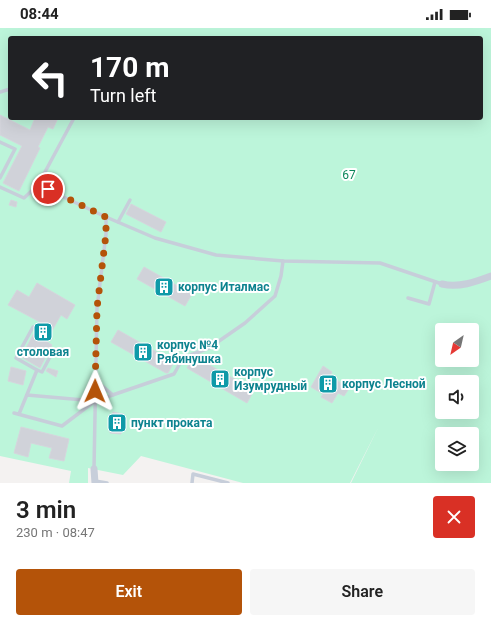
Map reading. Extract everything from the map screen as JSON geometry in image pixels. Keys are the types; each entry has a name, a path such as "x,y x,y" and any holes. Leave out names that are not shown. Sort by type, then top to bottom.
{"street":[{"path":"438,283 451,286 472,283 491,276"},
{"path":"94,469 95,482"}],"lane":[{"path":"0,187 24,198 38,185 73,120"},
{"path":"0,142 14,149 0,178"},
{"path":"38,185 155,238 216,256 283,262 380,263 438,283 429,304 408,298"},
{"path":"118,222 130,200"},
{"path":"94,469 97,308 106,234 106,217"},
{"path":"14,413 62,426 95,401 174,374 182,358 209,348 246,323 275,296 281,276 283,262"},
{"path":"33,326 16,358 42,372 52,353"},
{"path":"19,414 37,370"},
{"path":"96,380 113,395"},
{"path":"26,395 95,401"},
{"path":"192,483 194,474 228,483"},
{"path":"95,482 107,483"}],"green space":[{"name":"67","path":"0,28 491,28 491,483 351,483 378,428 350,483 243,483 141,456 123,475 88,468 88,483 69,483 71,471 0,456"}],"building":[{"path":"0,115 30,130 34,120 57,120 53,129 48,127 38,147 40,148 19,191 3,183 22,146 0,135"},
{"path":"11,200 17,202 16,207 9,205"},
{"path":"131,204 166,222 161,232 126,214"},
{"name":"корпус Италмас","path":"144,267 192,294 185,306 137,279"},
{"name":"столовая","path":"37,283 75,305 67,319 61,315 46,341 52,345 40,368 21,357 40,322 8,305 17,290 29,297"},
{"name":"корпус №4 Рябинушка","path":"118,330 174,362 168,373 111,342"},
{"name":"корпус Изумрудный","path":"195,357 254,390 247,403 187,368"},
{"name":"корпус Лесной","path":"323,366 332,372 330,376 346,386 345,389 348,390 344,396 338,393 332,403 321,397 323,394 311,387"},
{"path":"11,367 26,371 23,385 8,381"},
{"path":"48,368 58,371 56,377 46,371"},
{"name":"пункт проката","path":"113,412 123,414 121,434 110,433"},
{"path":"21,427 69,439 64,461 49,458 52,448 31,443 28,457 14,453"}],"place":[{"name":"корпус Италмас","path":"164,287"},
{"name":"столовая","path":"43,332"},
{"name":"корпус №4 Рябинушка","path":"143,352"},
{"name":"корпус Изумрудный","path":"220,379"},
{"name":"корпус Лесной","path":"328,384"},
{"name":"пункт проката","path":"117,423"}],"route":[{"path":"48,189 106,217 106,234 97,308 95,391"}]}
